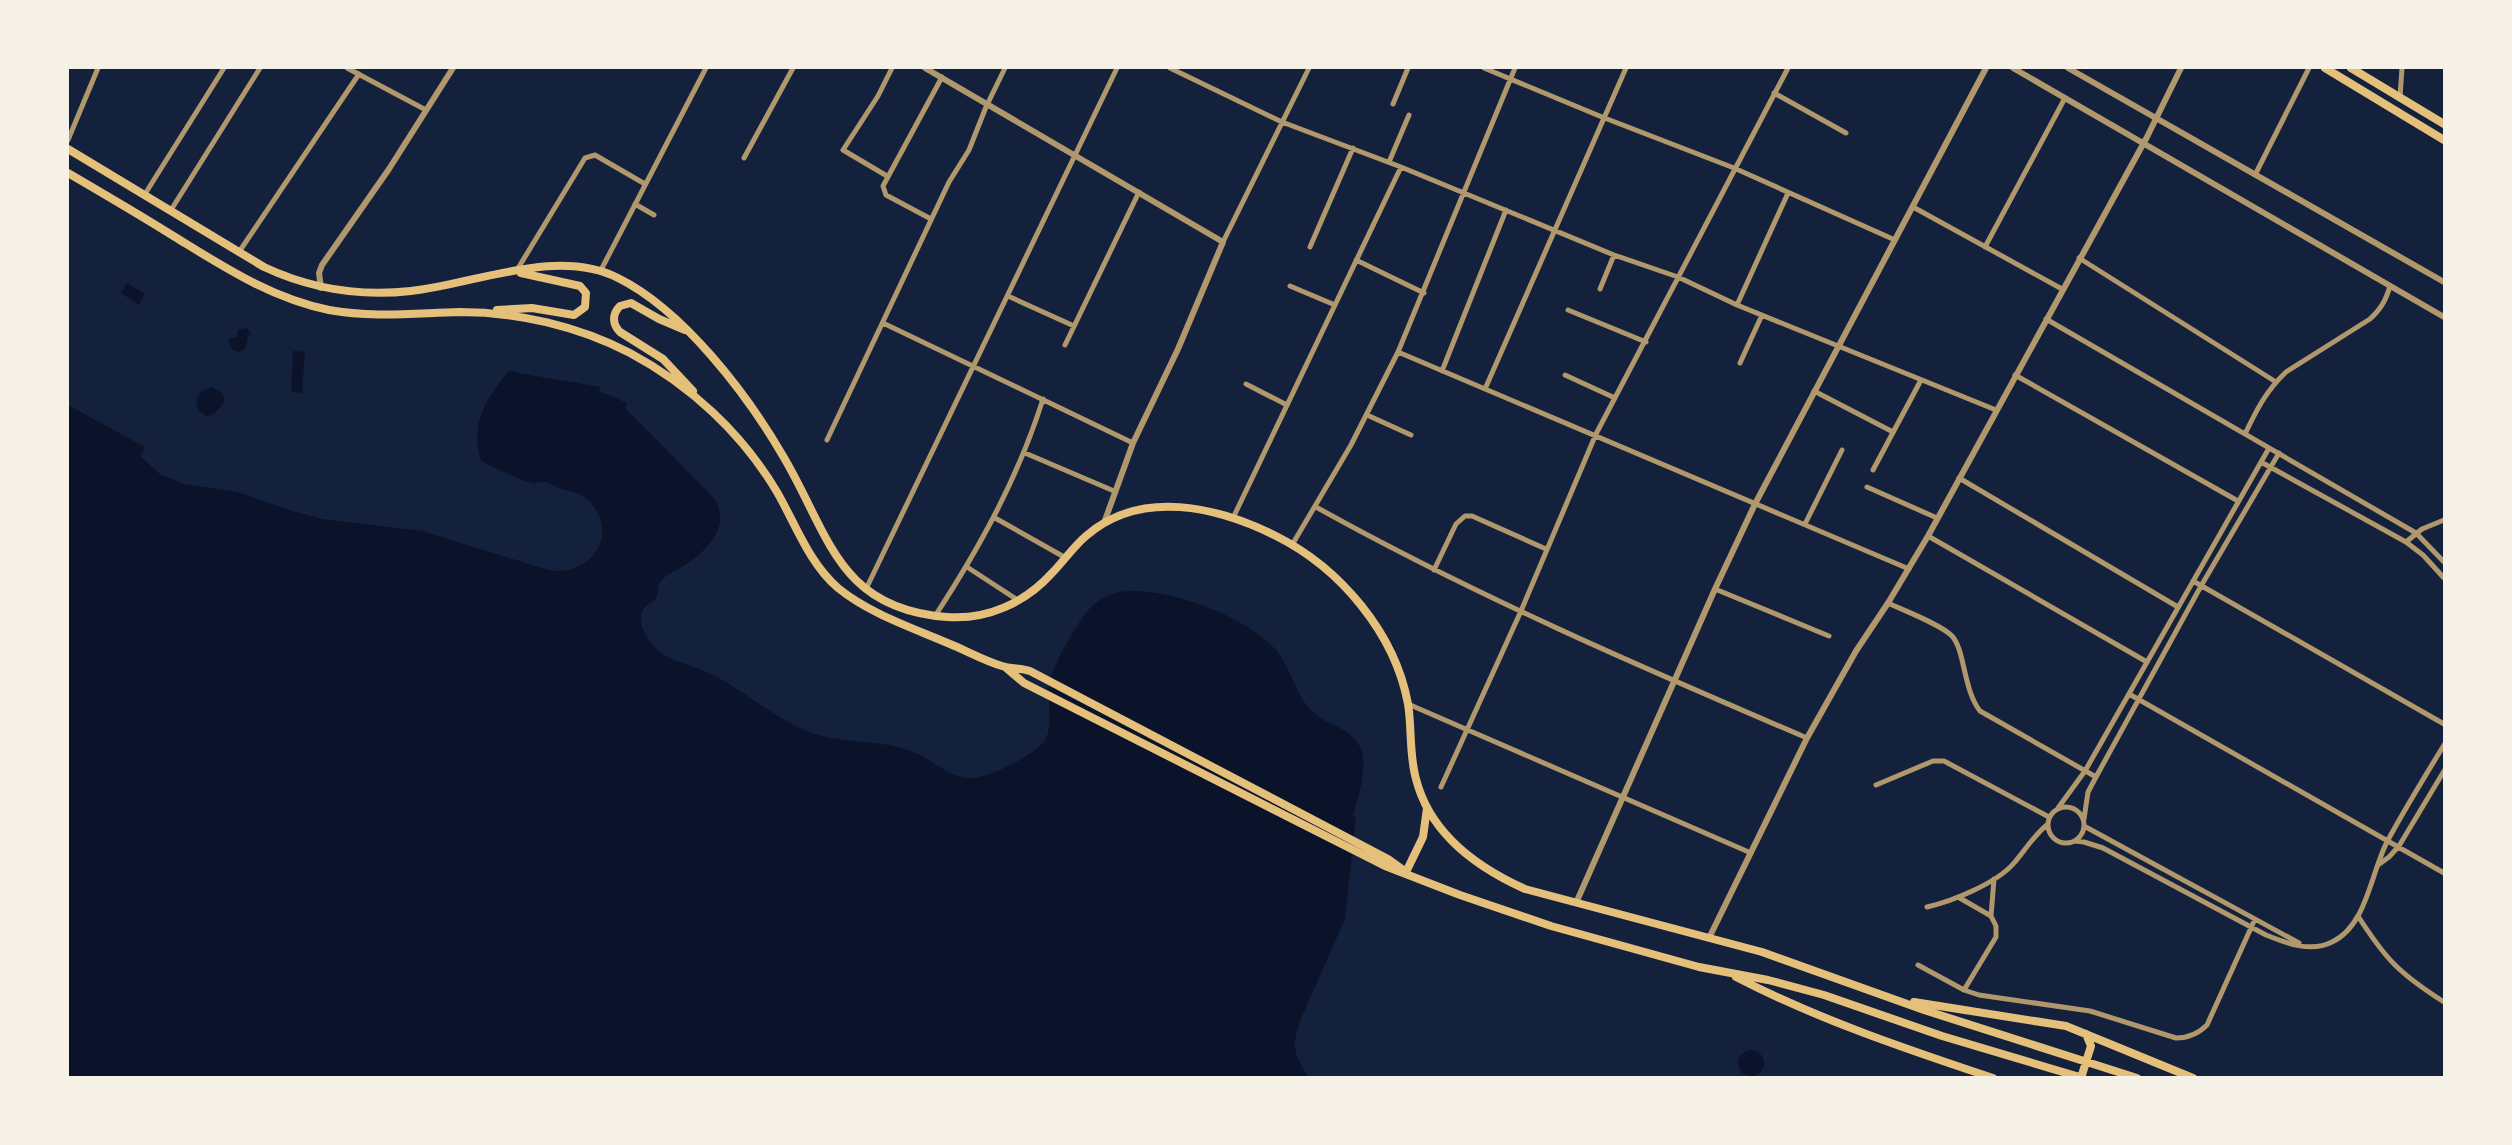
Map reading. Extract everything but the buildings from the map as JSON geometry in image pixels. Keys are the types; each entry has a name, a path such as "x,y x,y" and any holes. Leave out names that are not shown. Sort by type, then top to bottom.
{"highway":[{"path":"68,149 239,252 283,276 321,288 365,293 410,291 516,271 544,267 572,267 601,270 638,289 689,331 738,390 767,430 795,476 826,542 848,573 866,589 909,610 952,618 978,615 1019,601 1042,584 1082,538 1121,515 1158,506 1196,507 1233,518 1292,545 1340,582 1366,613 1392,656 1408,704 1415,778 1427,808 1435,822 1451,840 1473,860 1498,876 1525,889 1762,952 1948,1018 2137,1077"},
{"path":"68,173 239,276 286,298 328,309 371,315 488,313 532,308 574,315 585,307 586,293 580,286 516,271"},
{"path":"689,331 659,319 631,303 620,306 614,317 617,329 663,359 684,379 701,402"},
{"path":"488,313 558,325 605,342 650,365 701,402 734,434 760,467 822,572 838,587 876,611 1003,666 1030,671 1387,863"},
{"path":"1003,666 1023,683 1387,863 1452,892 1551,926 1730,974 1768,980 1835,999 1942,1036 2082,1077 2091,1046 2086,1034"},
{"path":"1406,872 1423,837 1427,808"},
{"path":"1730,974 1788,1002 1932,1057 1993,1077"},
{"path":"1900,1000 2066,1026 2193,1077"}],"main road":[{"path":"2325,68 2445,140"},
{"path":"2351,68 2445,124"}],"street":[{"path":"68,140 98,68"},
{"path":"145,194 224,68"},
{"path":"171,210 260,68"},
{"path":"347,68 426,110"},
{"path":"321,288 319,273 322,265 453,68"},
{"path":"601,270 706,68"},
{"path":"744,158 793,68"},
{"path":"887,176 843,150 878,96 892,68"},
{"path":"925,68 1224,242"},
{"path":"827,440 949,182 969,150 987,104 1005,68"},
{"path":"866,589 1117,68"},
{"path":"1170,68 1282,122 1389,162 1614,255 1678,277 1737,305 1996,410"},
{"path":"1104,523 1133,443 1178,349 1224,242 1309,68"},
{"path":"1393,104 1408,68"},
{"path":"1484,68 1734,168 1894,240"},
{"path":"1292,545 1367,415 1398,352 1515,68"},
{"path":"1485,389 1602,117 1626,68"},
{"path":"1441,787 1521,610 1596,434 1788,68"},
{"path":"1576,903 1755,504 1986,68"},
{"path":"2013,68 2445,317"},
{"path":"2068,68 2445,282"},
{"path":"1709,938 1807,738 1856,651 1928,536 2143,144 2181,68"},
{"path":"2255,175 2309,68"},
{"path":"2400,97 2402,68"},
{"path":"239,252 359,74"},
{"path":"931,219 885,193 883,186 942,77"},
{"path":"1774,93 1846,133"},
{"path":"1985,247 2065,98"},
{"path":"1389,162 1409,115"},
{"path":"1310,247 1353,148"},
{"path":"516,271 585,158 595,155 645,184"},
{"path":"1233,518 1401,167"},
{"path":"1065,345 1139,192"},
{"path":"1737,305 1788,193"},
{"path":"635,204 654,215"},
{"path":"1912,207 2062,289"},
{"path":"1442,371 1506,210"},
{"path":"1600,289 1614,255"},
{"path":"2079,258 2276,382"},
{"path":"1356,260 1424,293"},
{"path":"1290,286 1335,305"},
{"path":"2245,434 2266,393 2276,382 2286,372 2370,319 2383,304 2390,286"},
{"path":"1008,296 1074,326"},
{"path":"1568,310 1646,342"},
{"path":"1740,363 1762,315"},
{"path":"2046,319 2416,533 2445,562"},
{"path":"883,322 1133,443"},
{"path":"1398,352 1596,434 1909,569"},
{"path":"1565,375 1614,398"},
{"path":"2015,375 2238,501"},
{"path":"1873,470 1921,380"},
{"path":"1246,384 1287,405"},
{"path":"1814,391 1893,432"},
{"path":"935,616 995,518 1024,453 1043,399"},
{"path":"1367,415 1411,435"},
{"path":"1927,907 1958,897 1994,879 2014,864 2032,838 2049,821 2085,771 2269,448"},
{"path":"1805,524 1842,450"},
{"path":"1024,453 1114,491"},
{"path":"2074,841 2080,837 2084,823 2088,792 2201,586 2279,453"},
{"path":"2261,462 2406,542 2423,555 2445,578"},
{"path":"1959,478 2178,607"},
{"path":"1867,487 1938,518"},
{"path":"1316,507 1434,570 1674,681 1807,738"},
{"path":"1434,570 1456,524 1465,516 1472,516 1546,549"},
{"path":"995,518 1066,558"},
{"path":"2406,542 2416,533 2445,520"},
{"path":"2226,523 2235,528"},
{"path":"1928,536 2147,662"},
{"path":"967,567 1019,601"},
{"path":"2193,581 2445,724"},
{"path":"1715,589 1829,636"},
{"path":"1888,603 1953,637 1970,695 1980,711 2096,777"},
{"path":"2129,694 2445,873"},
{"path":"1408,704 1750,853"},
{"path":"2049,821 2049,830 2056,840 2062,843 2084,842 2103,848 2252,927 2285,942 2306,947 2331,943 2348,931 2358,916 2388,840 2445,745"},
{"path":"1876,785 1933,761 1944,761 2049,821"},
{"path":"2378,865 2390,857 2399,846 2445,771"},
{"path":"2058,808 2070,807 2081,814 2084,823 2306,947"},
{"path":"1964,990 1996,937 1996,926 1992,916 1994,879"},
{"path":"1958,897 1992,916"},
{"path":"2358,916 2393,965 2412,982 2445,1002"},
{"path":"1918,965 1964,990 1999,999 2090,1011 2176,1038 2193,1036 2207,1025 2255,919"}],"water":[{"path":"127,283 145,294 139,305 121,293"},
{"path":"247,328 251,334 248,336 246,348 239,352 233,350 229,344 229,338 237,337 238,330"},
{"path":"293,351 305,352 302,393 291,392"},
{"path":"510,370 600,387 599,391 627,403 625,408 713,497 719,507 720,518 714,537 700,554 662,580 656,598 644,608 641,614 643,630 653,645 665,655 711,674 786,721 812,733 836,739 899,747 918,754 961,777 987,775 1009,766 1043,743 1048,731 1049,686 1055,666 1081,620 1094,604 1107,596 1133,591 1178,598 1225,615 1264,638 1282,658 1307,705 1319,717 1354,738 1359,744 1363,760 1361,784 1353,816 1356,817 1345,919 1300,1021 1294,1043 1297,1057 1308,1077 68,1077 68,405 145,447 140,456 160,474 184,484 238,492 323,519 422,531 548,570 562,571 575,568 586,562 600,544 602,532 600,520 590,502 578,494 545,482 526,481 481,461 477,435 482,412 494,390"},
{"path":"212,387 223,394 225,402 214,414 207,417 199,411 197,399 207,388"},
{"path":"1751,1050 1760,1054 1764,1063 1760,1072 1751,1076 1742,1072 1738,1063 1742,1054"}]}
